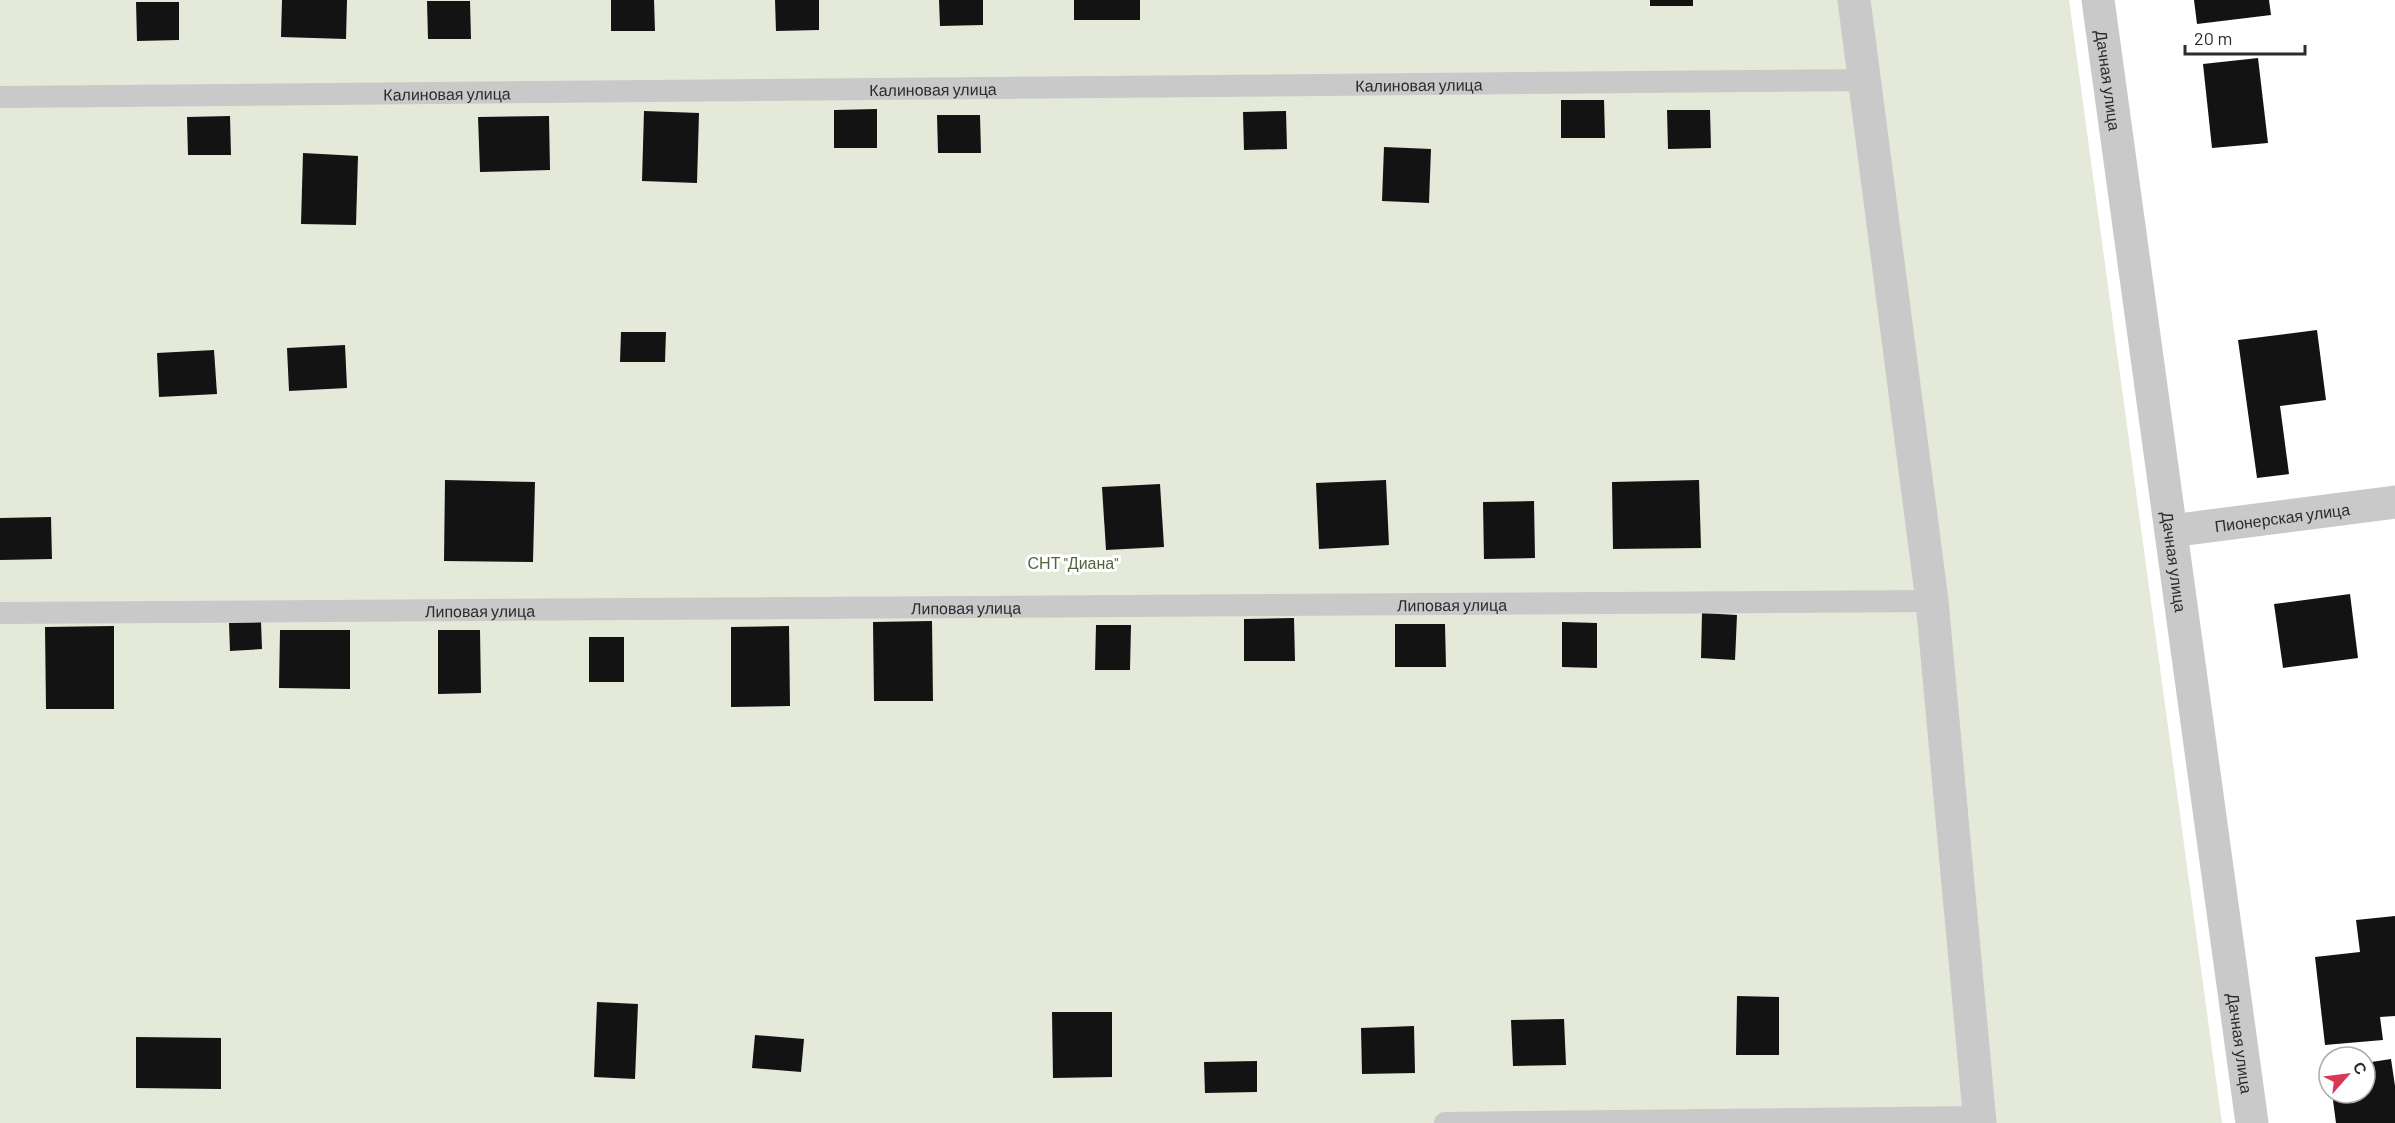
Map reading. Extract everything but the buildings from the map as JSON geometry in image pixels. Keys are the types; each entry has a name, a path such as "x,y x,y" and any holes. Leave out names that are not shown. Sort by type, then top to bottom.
{"street":[{"path":"1854,0 1932,602 1980,1120"},
{"name":"Дачная улица","path":"2098,0 2252,1123"},
{"name":"Пионерская улица","path":"2171,531 2395,502"}],"lane":[{"name":"Калиновая улица","path":"0,97 1865,80"},
{"name":"Липовая улица","path":"0,613 1932,602"},
{"path":"1445,1123 1980,1120"}],"green space":[{"name":"СНТ \"Диана\"","path":"0,0 2069,0 2222,1123 0,1123"}]}
